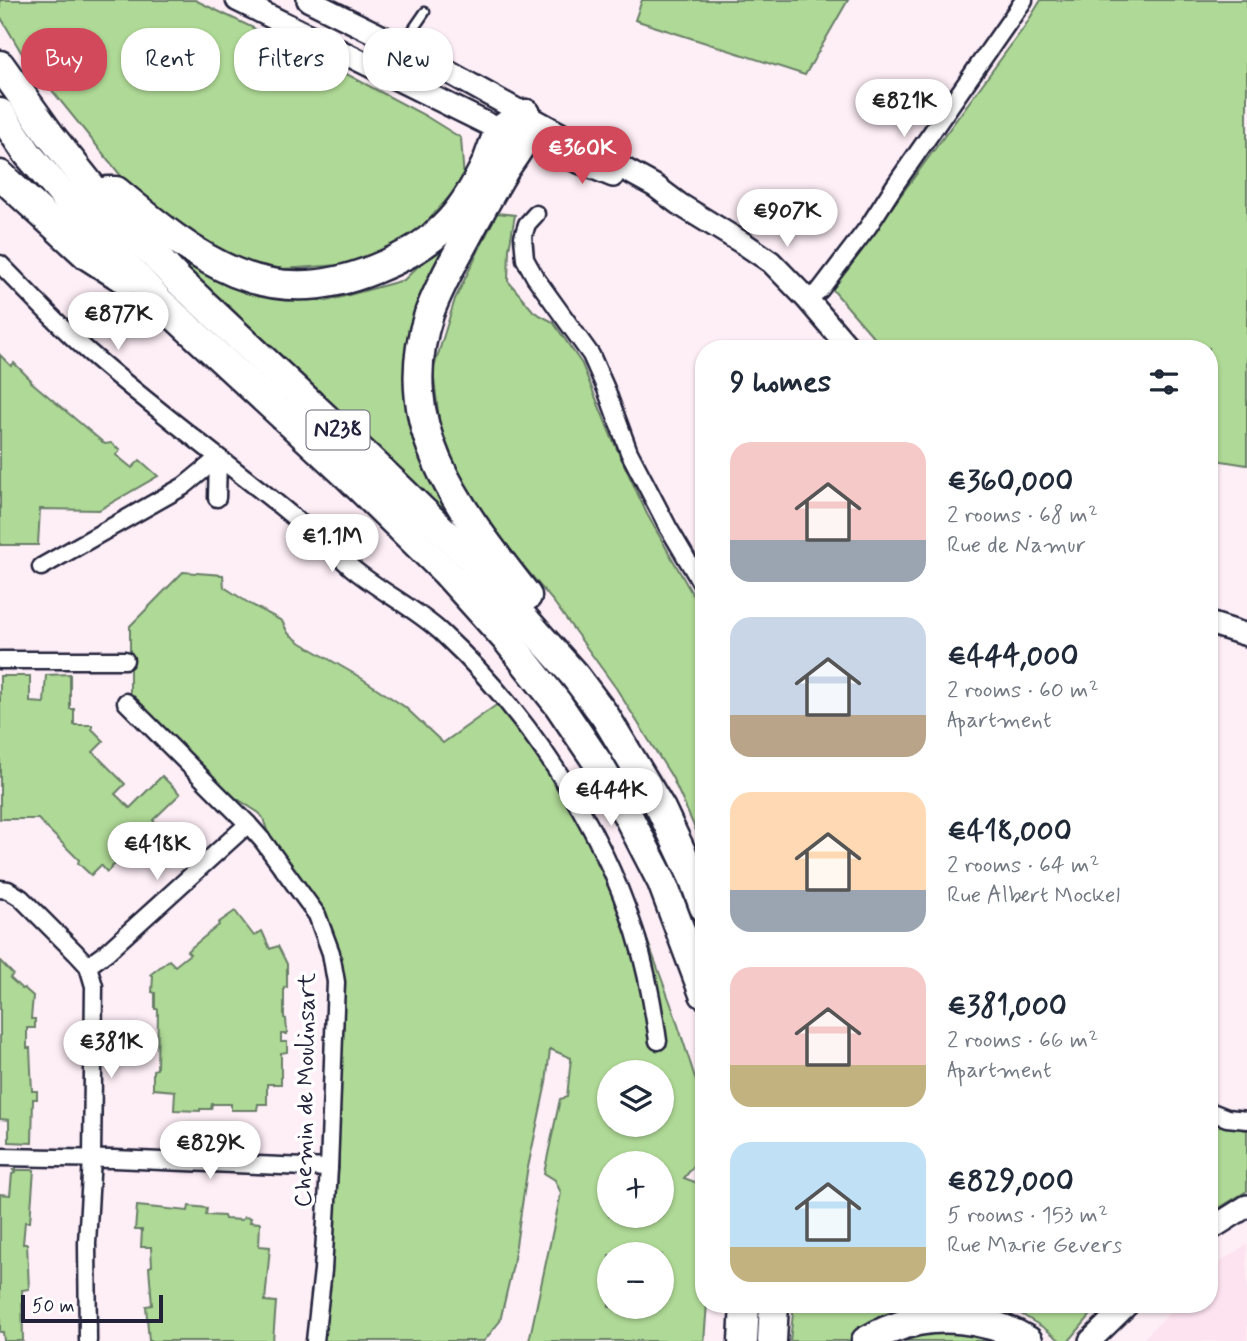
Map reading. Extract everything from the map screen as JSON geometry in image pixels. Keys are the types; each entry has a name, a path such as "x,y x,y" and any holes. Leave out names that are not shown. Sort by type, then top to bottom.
{"highway":[{"name":"N238","path":"0,65 50,135 94,190 178,280 368,457 464,551 575,676 605,716 661,809 695,880"},
{"name":"N238","path":"0,113 28,154 80,216 159,301 349,477 445,571 508,641 558,704 598,763 662,882 695,970"},
{"path":"94,190 116,191 153,222 207,260 241,276 278,285 332,283 361,275 403,257 426,242 466,201 516,128"},
{"path":"516,128 493,189 429,314 421,351 419,392 422,418 435,458 448,485 469,519 559,636 575,676"},
{"path":"0,174 87,255 159,301"},
{"path":"743,1341 745,1313"},
{"path":"772,1341 774,1313"},
{"path":"866,1341 892,1328 923,1320 954,1318 986,1323 1028,1341"}],"main road":[{"path":"237,0 679,204 771,262 842,340"},
{"path":"309,0 365,28"},
{"path":"453,83 516,128"},
{"path":"1218,626 1247,635"},
{"path":"1218,1223 1247,1206"},
{"path":"1090,1341 1119,1313"}],"street":[{"path":"807,299 820,290 868,227 1024,0"},
{"path":"536,214 527,224 523,237 525,259 591,355 629,452 667,527 695,573"},
{"path":"0,264 89,353 365,578 414,610 441,632 488,681 536,741 582,811 613,875 639,948 649,986 658,1041"},
{"path":"217,498 218,458"},
{"path":"41,567 184,486 218,458"},
{"path":"0,660 125,660"},
{"name":"Chemin de Moulinsart","path":"126,702 263,841 317,915 331,953 335,982 329,1168 316,1341"},
{"path":"88,967 248,824"},
{"path":"0,889 8,890 21,898 88,967 94,986 92,1158 87,1243 88,1341"},
{"path":"1218,1114 1247,1120"},
{"path":"0,1157 329,1168"}],"lane":[{"path":"414,28 425,12"}],"shaded area":[{"path":"1247,1244 1247,1341 1141,1341 1170,1313 1218,1313 1218,1265"}],"green space":[{"path":"0,0 195,0 253,28 234,28 234,91 349,91 349,75 363,83 363,91 379,91 461,138 464,180 420,230 354,264 283,269 231,260 134,192 52,91 107,91 107,28 21,28 21,52 0,16"},
{"path":"642,0 848,0 805,75 635,20"},
{"path":"1041,0 1247,0 1247,465 1218,460 1218,340 876,340 832,289 1025,26"},
{"path":"497,213 515,215 509,249 508,281 534,312 553,322 582,364 647,514 695,599 695,828 672,777 616,688 553,601 474,507 441,435 433,371 455,299"},
{"path":"461,224 411,336 408,416 450,519 317,389 162,244 257,293 327,301 404,280"},
{"path":"0,355 11,366 14,363 30,381 105,444 111,443 120,450 116,455 132,468 140,460 158,476 99,510 40,509 38,545 0,545"},
{"path":"183,572 223,575 224,587 282,621 288,633 301,643 405,707 443,743 509,696 543,737 572,780 610,847 648,942 695,1078 695,1165 684,1178 695,1182 695,1313 706,1313 704,1341 529,1341 561,1193 555,1180 544,1173 560,1099 567,1097 571,1058 550,1049 513,1265 500,1321 484,1341 321,1341 339,1164 339,965 271,843 263,818 233,796 130,697 130,626"},
{"path":"70,674 70,709 74,709 74,725 92,725 92,729 104,741 93,752 125,784 115,794 130,808 162,776 180,794 153,820 156,823 125,856 107,872 101,865 91,875 38,819 0,819 0,676 30,676 30,702 44,703 46,675"},
{"path":"235,911 254,936 262,931 270,949 278,946 287,964 284,1018 287,1034 281,1034 281,1042 287,1042 287,1052 281,1053 281,1084 267,1084 267,1104 258,1104 257,1110 231,1110 231,1104 212,1104 211,1109 200,1111 174,1110 175,1091 153,1089 153,1070 157,1069 158,1009 155,1009 151,974 169,960 175,966 190,954 187,951"},
{"path":"0,961 13,974 10,978 33,996 31,1019 35,1019 35,1028 27,1028 32,1091 37,1091 37,1099 33,1099 32,1143 9,1142 9,1120 0,1119"},
{"path":"1218,1125 1247,1130 1247,1191 1218,1209"},
{"path":"13,1170 34,1170 30,1222 25,1222 23,1244 27,1244 29,1289 22,1290 23,1341 4,1341 3,1332 0,1332 0,1194 10,1195 12,1174 15,1173"},
{"path":"137,1206 188,1211 189,1206 207,1208 206,1215 224,1216 225,1219 251,1218 250,1222 260,1223 259,1246 270,1247 265,1301 276,1302 273,1341 149,1341 146,1306 152,1305 149,1267 152,1266 151,1247 141,1247 142,1230 135,1230"},
{"path":"793,1313 914,1313 878,1320 849,1341 790,1341"},
{"path":"1019,1313 1092,1313 1069,1341 1061,1341"},
{"path":"956,1332 1004,1341 902,1341 919,1333"}]}
